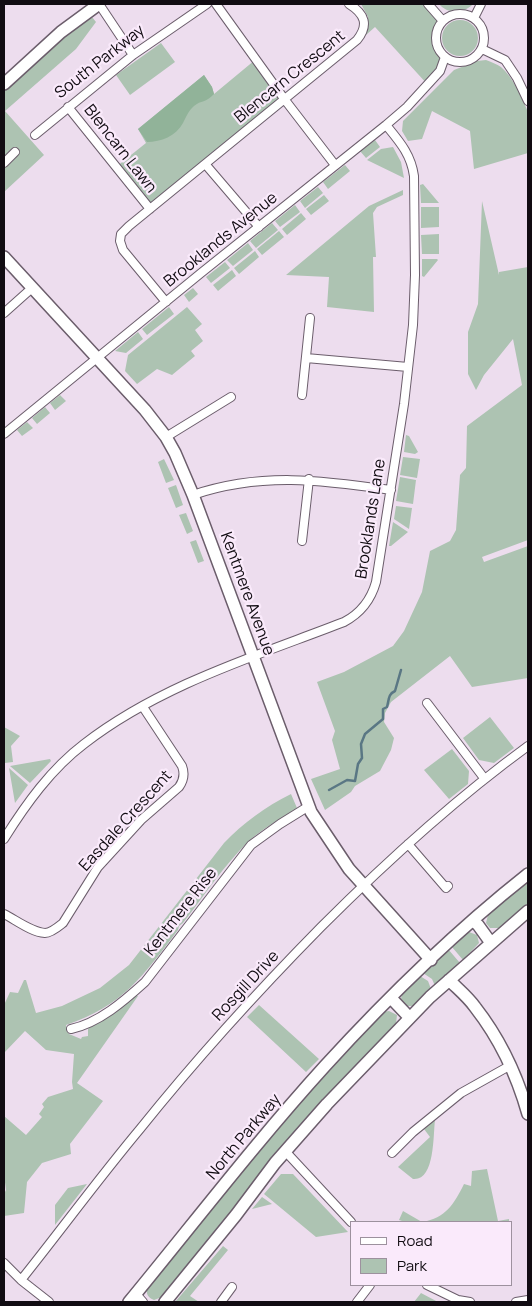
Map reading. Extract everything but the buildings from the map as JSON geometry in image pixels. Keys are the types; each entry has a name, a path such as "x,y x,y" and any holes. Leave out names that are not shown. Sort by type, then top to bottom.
{"street":[{"path":"4,84 62,32 99,4 133,55"},
{"name":"South Parkway","path":"35,135 68,106 133,55 207,4"},
{"path":"216,4 285,100 335,165"},
{"name":"Blencarn Crescent","path":"166,302 123,250 120,241 121,234 358,40 364,32 365,23 356,8 349,4"},
{"path":"428,4 443,21"},
{"path":"474,18 481,4"},
{"path":"454,14 468,15 474,18 479,22 485,35 482,49 466,62 451,61 445,57 438,49 436,41 436,32 443,21 454,14"},
{"path":"482,49 505,60 517,78 528,101"},
{"name":"Brooklands Avenue","path":"4,434 386,125 407,107 440,71 445,57"},
{"name":"Blencarn Lawn","path":"68,106 150,209"},
{"name":"Brooklands Lane","path":"4,839 21,811 45,781 70,756 111,725 200,678 344,622 365,605 372,594 376,582 391,490 408,367 413,325 415,275 414,176 412,164 407,152 386,125"},
{"path":"4,163 15,152"},
{"path":"206,165 259,227"},
{"name":"Kentmere Avenue","path":"4,257 145,410 166,437 193,495 308,806 336,852 431,960"},
{"path":"4,313 32,288"},
{"path":"302,395 310,318"},
{"path":"306,358 408,367"},
{"path":"166,437 231,397"},
{"path":"302,541 309,479"},
{"path":"193,495 212,488 246,482 309,479 391,490"},
{"path":"427,703 484,778"},
{"name":"Easdale Crescent","path":"4,914 33,929 46,933 55,929 62,923 98,867 141,820 182,783 184,777 182,766 143,707"},
{"name":"Rosgill Drive","path":"21,1280 139,1130 266,982 408,844 484,778 528,746"},
{"name":"Kentmere Rise","path":"72,1028 82,1026 124,1001 144,982 251,845 308,806"},
{"path":"408,844 446,888 448,886"},
{"name":"North Parkway","path":"136,1300 270,1129 326,1065 431,960 528,874"},
{"path":"165,1302 285,1151 326,1104 409,1017 528,911"},
{"path":"473,922 478,925 491,942"},
{"path":"449,980 475,1006 494,1035 511,1065 526,1100 528,1114"},
{"path":"391,998 409,1017"},
{"path":"392,1153 413,1132 462,1093 511,1065"},
{"path":"285,1151 350,1221"},
{"path":"4,1263 21,1280 49,1302"},
{"path":"220,1302 232,1286"},
{"path":"357,1302 369,1286"},
{"path":"429,1286 458,1300 470,1302"},
{"path":"516,1302 528,1300"}],"green space":[{"path":"361,4 428,4 443,21 436,39 445,57 428,85 375,27 366,35 368,17"},
{"path":"439,4 473,4 465,10 456,12 446,10"},
{"path":"88,12 96,22 76,49 5,111 44,155 4,192 4,84"},
{"path":"460,20 467,21 473,25 477,31 477,45 473,51 467,55 460,56 453,55 447,51 443,45 442,38 443,31 447,25 453,21"},
{"path":"161,43 175,62 130,95 116,75"},
{"path":"255,60 285,100 150,209 116,167 146,143 138,129 204,75 214,94"},
{"path":"486,60 505,71 523,100 528,112 528,153 474,169 470,131 432,111 422,139 408,141 402,131 403,121 454,70 477,61"},
{"path":"204,75 214,94 192,108 180,128 172,135 158,141 147,142 138,129"},
{"path":"375,140 380,147 366,158 360,151"},
{"path":"393,147 401,162 404,178 367,160 381,149"},
{"path":"345,165 350,171 328,189 323,182"},
{"path":"423,184 439,203 421,203 420,185"},
{"path":"318,187 323,193 305,208 300,201"},
{"path":"403,190 403,195 377,207 373,213 376,257 373,257 374,312 327,307 329,277 286,275 369,206"},
{"path":"324,195 329,201 311,215 306,209"},
{"path":"482,201 499,275 499,272 528,267 528,540 482,557 484,562 528,546 528,678 472,687 450,656 391,702 385,713 384,722 394,738 391,750 380,771 355,786 351,792 325,810 311,779 340,769 332,740 335,731 317,682 344,672 393,646 404,631 422,592 430,551 450,541 456,530 460,475 466,468 467,426 522,385 513,339 484,375 476,390 468,374 468,332 478,304"},
{"path":"295,205 300,212 280,227 275,221"},
{"path":"421,207 439,207 439,227 421,228"},
{"path":"301,213 306,219 287,235 282,229"},
{"path":"272,223 278,230 256,248 250,241"},
{"path":"279,231 284,237 262,255 257,249"},
{"path":"439,234 439,254 422,254 421,235"},
{"path":"248,243 253,250 233,266 227,260"},
{"path":"255,251 259,257 239,274 234,268"},
{"path":"422,259 438,260 424,277 422,276"},
{"path":"225,262 230,268 211,283 206,277"},
{"path":"232,270 236,276 218,291 213,285"},
{"path":"193,288 198,294 189,302 184,295"},
{"path":"169,307 174,314 147,335 142,329"},
{"path":"187,307 202,324 195,330 203,341 191,351 195,356 172,375 157,369 137,384 125,371 128,355"},
{"path":"138,332 143,339 126,353 115,351"},
{"path":"60,395 66,401 55,410 50,403"},
{"path":"45,407 50,413 37,424 32,418"},
{"path":"27,422 33,428 22,436 17,430"},
{"path":"406,435 409,436 418,452 415,454 404,452"},
{"path":"403,457 420,459 417,478 400,475"},
{"path":"164,459 174,480 166,483 158,462"},
{"path":"400,477 416,480 413,504 396,501"},
{"path":"176,485 183,505 176,508 168,488"},
{"path":"396,506 412,508 409,529 394,519"},
{"path":"186,513 193,531 187,534 179,515"},
{"path":"393,522 408,532 389,546"},
{"path":"196,540 204,561 198,563 190,542"},
{"path":"490,717 514,748 494,763 479,760 463,738"},
{"path":"4,727 20,736 11,746 13,762 5,763"},
{"path":"452,749 469,771 468,784 449,799 424,770"},
{"path":"50,759 51,761 30,783 10,766"},
{"path":"9,768 28,785 15,803"},
{"path":"291,794 297,808 260,832 240,850 179,926 154,962 130,988 103,1009 66,1025 69,1034 81,1039 88,1036 88,1029 92,1024 112,1014 136,995 138,996 77,1083 103,1101 70,1144 71,1154 42,1163 27,1182 24,1213 4,1216 4,1194 6,1190 4,1175 4,1116 26,1135 42,1117 39,1114 44,1107 42,1104 48,1097 73,1089 74,1054 46,1050 25,1031 4,1053 4,1005 10,992 18,993 24,980 26,980 36,1013 62,1006 100,988 129,965 224,843 255,816"},
{"path":"528,881 528,903 499,928 490,928 486,923 488,915"},
{"path":"469,932 477,935 479,943 463,960 452,947"},
{"path":"448,949 460,963 435,986 432,979 423,973"},
{"path":"420,976 428,981 431,989 414,1006 406,1006 401,999 402,994"},
{"path":"259,1005 319,1059 306,1072 247,1017"},
{"path":"389,1011 397,1015 396,1024 284,1146 162,1297 154,1300 150,1298 147,1293 148,1287 243,1169 309,1091 383,1012"},
{"path":"435,1120 432,1156 429,1165 420,1178 413,1179 398,1167 430,1137 424,1129"},
{"path":"487,1169 498,1221 426,1221 437,1217 448,1209 457,1198 464,1184 471,1186 472,1171"},
{"path":"281,1174 293,1174 348,1232 316,1237 264,1194"},
{"path":"87,1184 55,1225 55,1205 68,1188"},
{"path":"262,1197 272,1204 252,1209"},
{"path":"403,1211 420,1221 399,1220"},
{"path":"223,1246 228,1250 190,1296 199,1302 175,1302"},
{"path":"421,1293 438,1302 414,1302"}],"waterway":[{"path":"329,790 347,780 355,781 358,764 362,758 361,744 365,734 383,719 383,709 387,707 390,696 395,691 401,670"}]}
